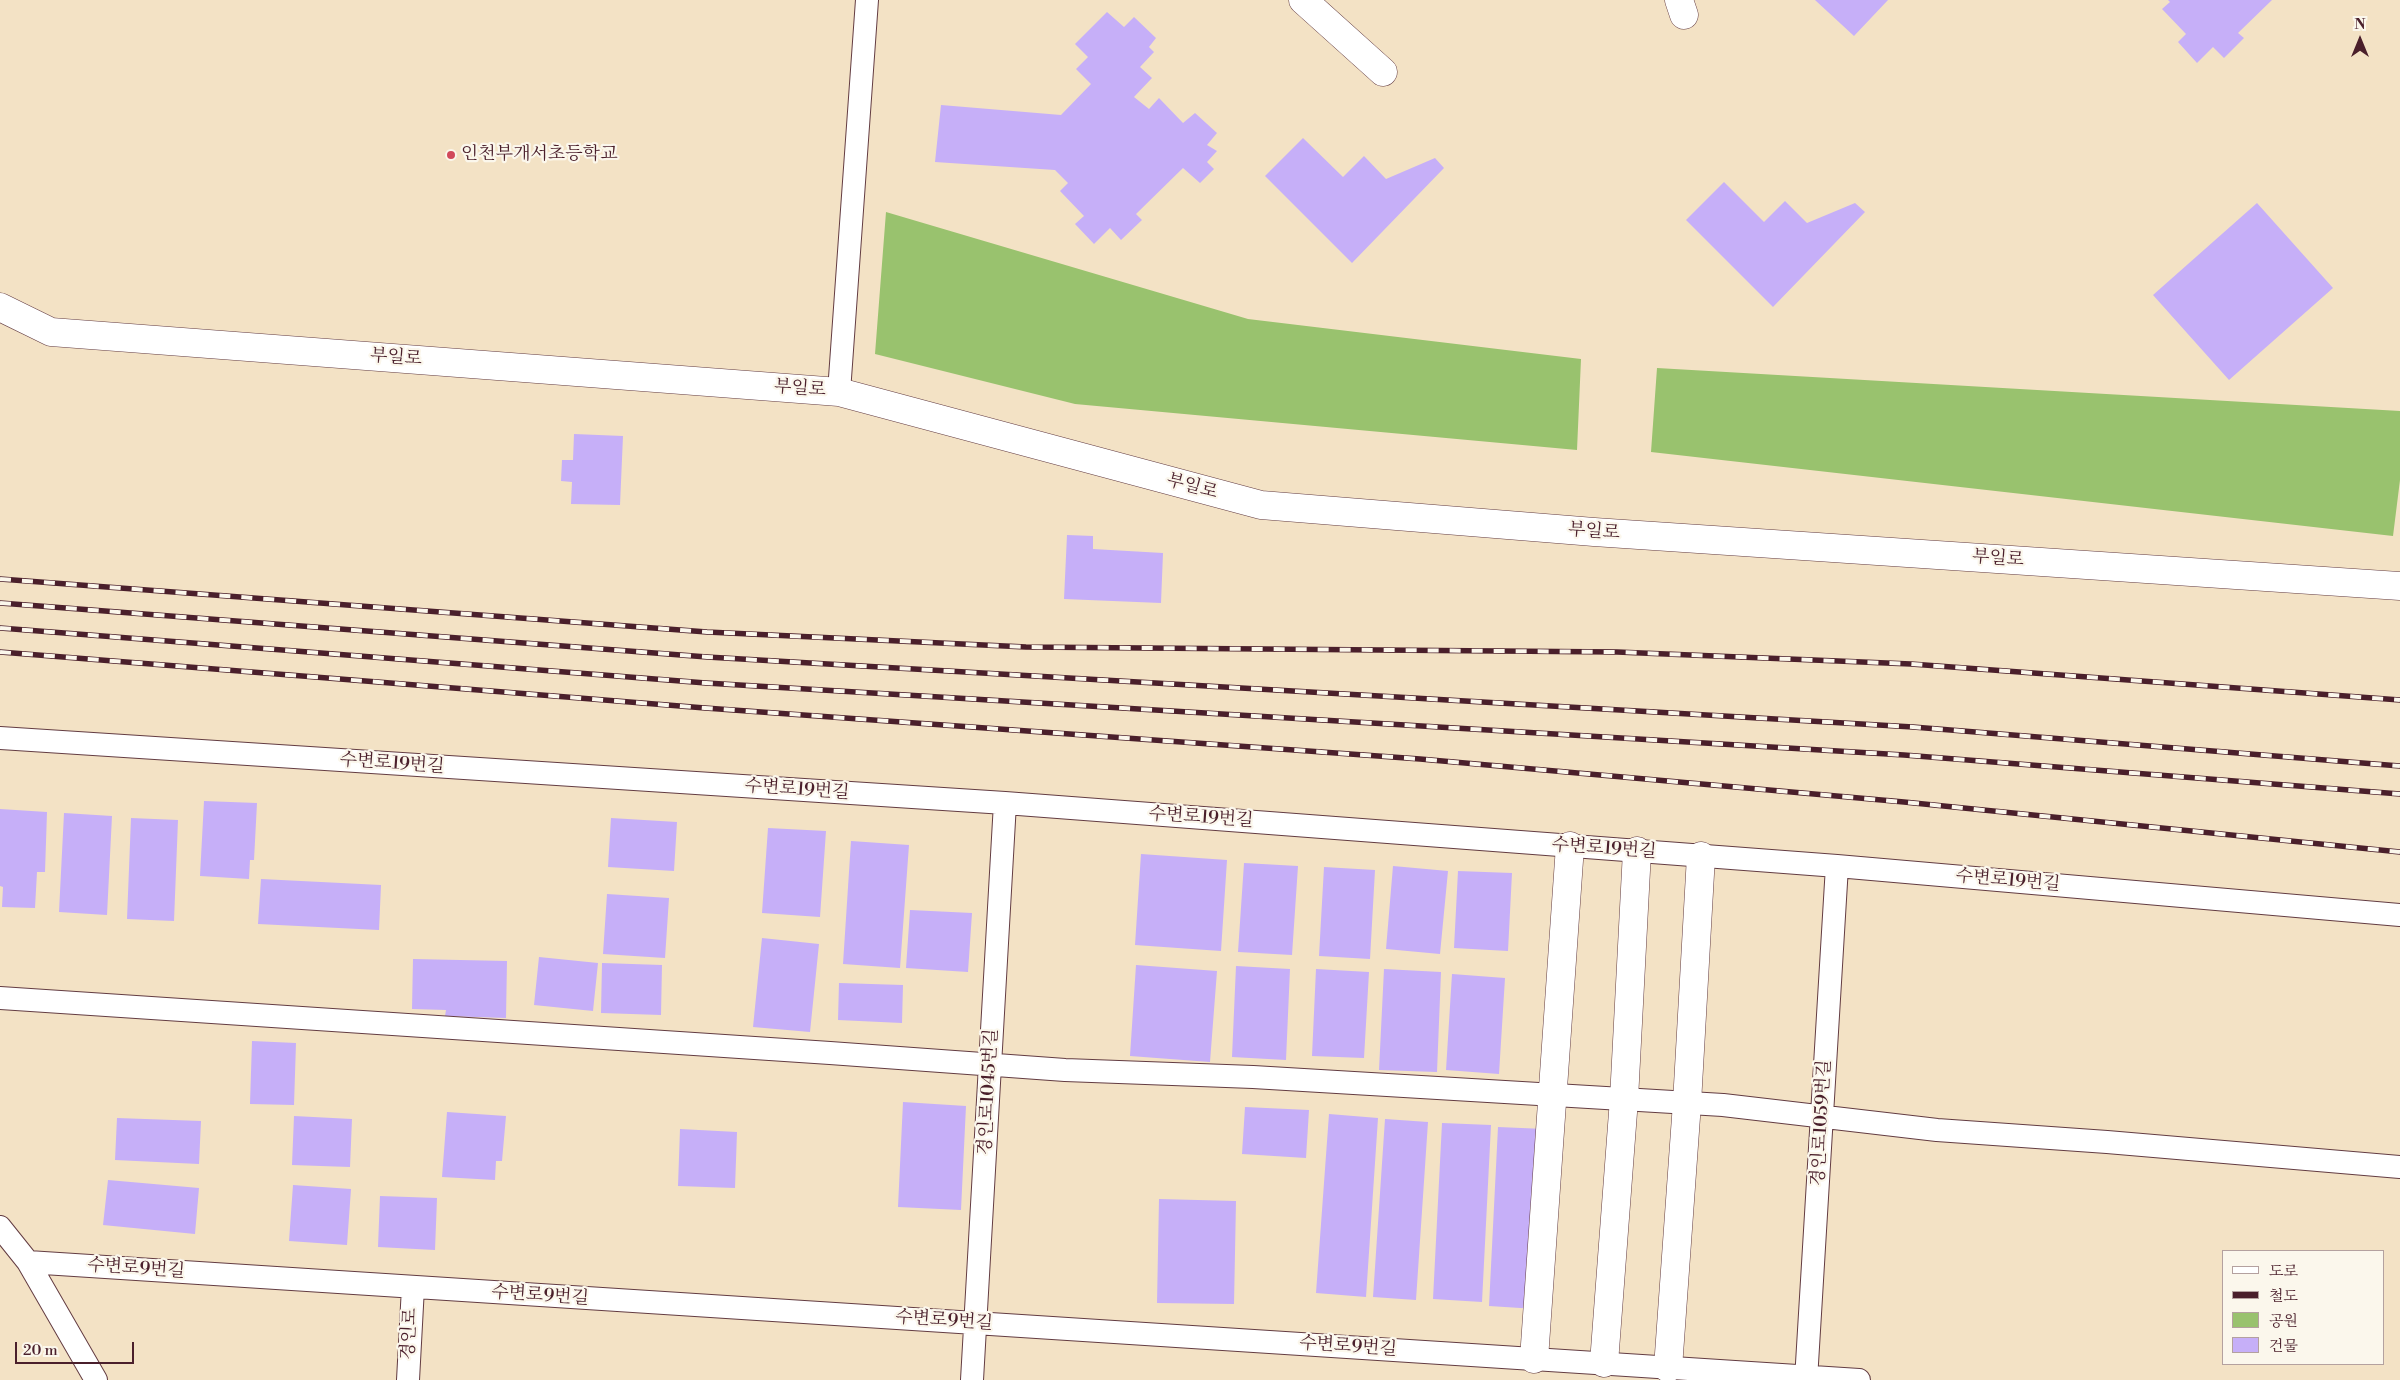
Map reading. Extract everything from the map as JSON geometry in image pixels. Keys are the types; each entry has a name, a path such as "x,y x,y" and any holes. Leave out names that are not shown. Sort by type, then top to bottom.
{"street":[{"path":"1303,0 1383,72"},
{"name":"부일로","path":"0,307 51,332 839,392 1261,506 1594,532 2400,586"},
{"path":"1534,1359 1570,846"},
{"path":"1604,1364 1624,1099 1637,851"},
{"path":"1668,1368 1687,1103 1701,856"}],"lane":[{"path":"839,392 867,0"},
{"name":"수변로19번길","path":"0,738 1005,803 1837,866 2400,915"},
{"name":"경인로1045번길","path":"972,1380 1005,803"},
{"name":"경인로1059번길","path":"1807,1378 1837,866"},
{"path":"0,998 1065,1070 1253,1078 1722,1105 1937,1130 2107,1142 2400,1167"},
{"path":"0,1227 28,1262 96,1380"},
{"name":"수변로9번길","path":"28,1262 1859,1380"},
{"name":"경인로","path":"408,1380 413,1287"}],"green space":[{"path":"886,212 1248,319 1581,359 1577,450 1075,404 875,354"},
{"path":"1657,368 2400,411 2400,480 2393,536 1651,452"}],"building":[{"path":"1815,0 1888,0 1854,36"},
{"path":"2168,0 2272,0 2238,33 2244,38 2224,58 2213,47 2197,63 2178,42 2186,34 2162,9 2170,2"},
{"path":"1107,12 1124,27 1134,17 1156,38 1149,47 1154,52 1140,67 1152,78 1134,97 1149,109 1159,98 1183,123 1195,113 1217,133 1207,145 1217,151 1207,162 1214,169 1200,183 1183,168 1136,214 1142,220 1121,240 1110,228 1094,244 1075,224 1084,216 1060,191 1068,183 1055,170 935,162 941,105 1061,115 1091,84 1076,69 1088,57 1075,44"},
{"path":"1303,138 1343,177 1364,156 1386,179 1435,158 1444,168 1352,263 1265,176"},
{"path":"1724,182 1764,222 1785,201 1807,223 1855,203 1865,212 1773,307 1686,220"},
{"path":"2257,203 2333,288 2229,380 2153,295"},
{"path":"574,434 623,436 620,505 571,504 572,482 561,481 562,460 573,460"},
{"path":"1067,535 1093,536 1093,549 1163,553 1161,603 1064,599"},
{"path":"204,801 257,803 254,860 250,860 249,879 200,876"},
{"path":"0,809 47,812 45,872 37,872 35,908 2,907 3,887 0,886"},
{"path":"64,813 112,816 107,915 59,912"},
{"path":"131,818 178,820 174,921 127,919"},
{"path":"611,818 677,822 674,871 608,867"},
{"path":"768,828 826,831 820,917 762,913"},
{"path":"851,841 909,845 900,968 843,964"},
{"path":"1141,854 1227,860 1221,951 1135,945"},
{"path":"1244,863 1298,866 1292,955 1238,952"},
{"path":"1393,866 1448,871 1440,954 1386,949"},
{"path":"1324,867 1375,870 1370,959 1319,956"},
{"path":"1458,871 1512,873 1508,951 1454,948"},
{"path":"261,879 381,885 379,930 258,924"},
{"path":"607,894 669,898 665,958 603,954"},
{"path":"910,910 972,913 968,972 906,968"},
{"path":"762,938 819,944 810,1032 753,1027"},
{"path":"539,957 598,963 593,1011 534,1005"},
{"path":"413,959 507,961 506,1018 445,1016 446,1010 412,1009"},
{"path":"602,963 662,965 661,1015 601,1013"},
{"path":"1136,965 1217,971 1210,1062 1130,1056"},
{"path":"1236,966 1290,969 1286,1060 1232,1057"},
{"path":"1316,969 1369,972 1364,1058 1312,1056"},
{"path":"1384,969 1441,972 1437,1072 1379,1070"},
{"path":"1452,974 1505,978 1499,1074 1446,1070"},
{"path":"839,983 903,985 902,1023 838,1020"},
{"path":"252,1041 296,1043 294,1105 250,1104"},
{"path":"903,1102 966,1106 961,1210 898,1207"},
{"path":"1245,1107 1309,1110 1306,1158 1242,1154"},
{"path":"447,1112 506,1116 502,1161 496,1161 495,1180 442,1177"},
{"path":"1329,1114 1378,1118 1366,1297 1316,1293"},
{"path":"294,1116 352,1119 350,1167 292,1165"},
{"path":"117,1118 201,1121 199,1164 115,1160"},
{"path":"1385,1119 1428,1122 1416,1300 1373,1297"},
{"path":"1442,1123 1491,1125 1482,1302 1433,1299"},
{"path":"1498,1127 1545,1129 1536,1309 1489,1306"},
{"path":"680,1129 737,1132 735,1188 678,1186"},
{"path":"108,1180 199,1188 195,1234 103,1225"},
{"path":"293,1185 351,1189 347,1245 289,1241"},
{"path":"380,1196 437,1198 435,1250 378,1247"},
{"path":"1159,1199 1236,1201 1234,1304 1157,1303"}],"railway":[{"path":"0,579 707,632 1026,647 1617,652 1911,664 2400,700"},
{"path":"0,603 707,657 1913,727 2400,766"},
{"path":"0,628 706,683 1904,755 2400,794"},
{"path":"0,652 705,708 1420,759 1904,802 2400,852"}],"place":[{"name":"인천부개서초등학교","path":"451,155"}]}
